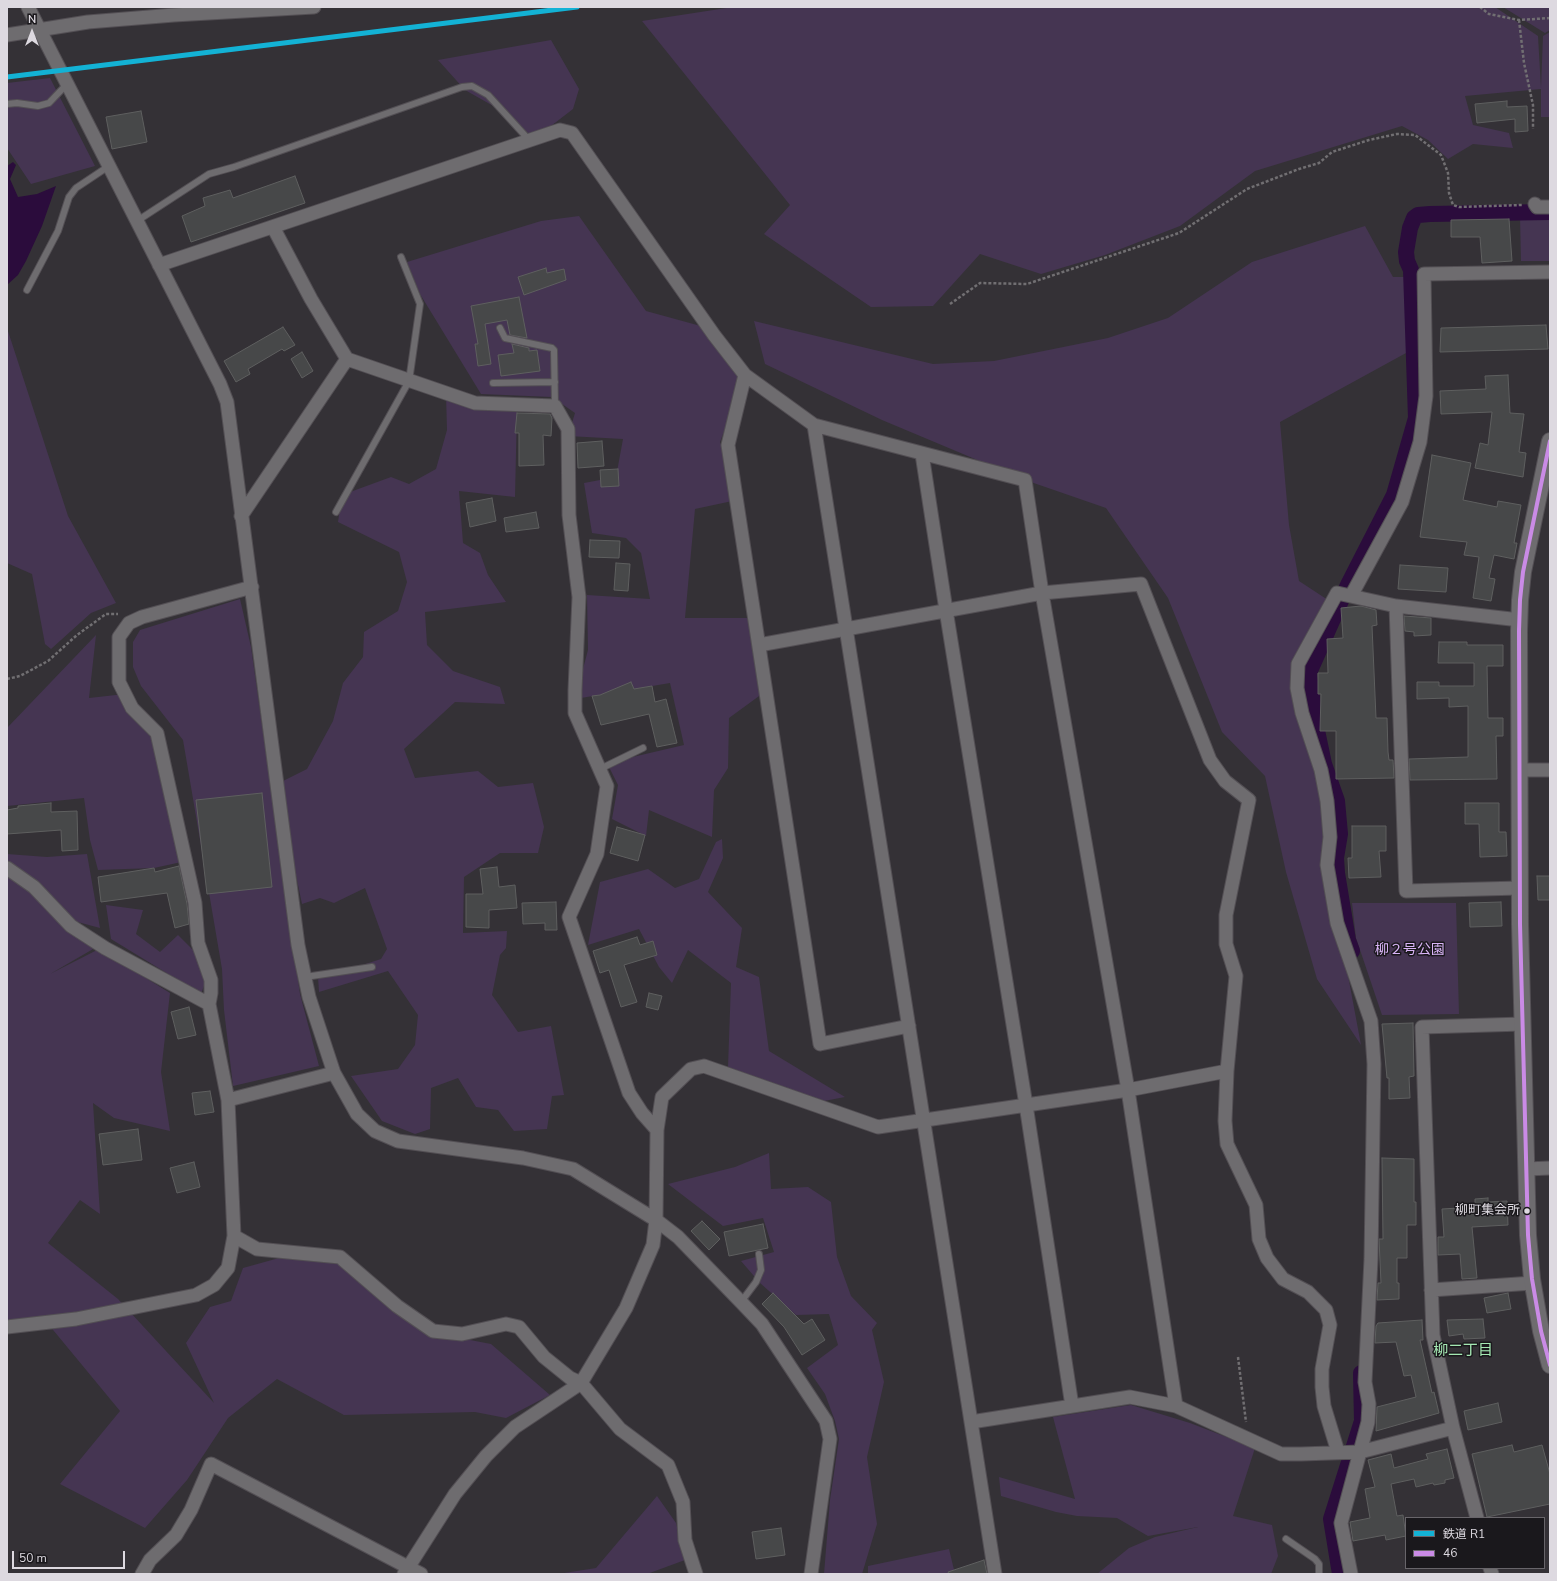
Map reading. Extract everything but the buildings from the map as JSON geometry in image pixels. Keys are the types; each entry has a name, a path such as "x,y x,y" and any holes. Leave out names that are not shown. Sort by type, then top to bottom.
{"street":[{"path":"28,7 220,384 227,402 298,945 309,997 334,1073 357,1114 375,1131 398,1141 524,1158 573,1169 656,1220 678,1237 762,1324 826,1421 830,1439 811,1574"},
{"path":"7,35 140,12 314,7"},
{"path":"159,264 560,130 572,133 714,335 745,375 814,425 1025,480 1042,593 1128,1090 1176,1406"},
{"path":"1535,204 1538,207 1550,207"},
{"path":"273,227 311,299 347,360 475,403 555,406 568,428 570,515 579,597 575,690 576,713 607,786 597,854 569,917 629,1093 657,1130"},
{"path":"1351,596 1402,502 1420,442 1426,396 1424,274 1550,272"},
{"path":"241,516 347,360"},
{"path":"745,375 728,445 820,1044 909,1026"},
{"path":"814,425 995,1574"},
{"path":"1550,441 1523,572 1520,600 1519,770 1520,888 1528,1235 1533,1283 1541,1331 1550,1365"},
{"path":"922,454 1026,1105 1072,1406"},
{"path":"759,645 1042,593 1141,584 1210,760 1225,782 1249,800 1226,915 1226,944 1236,976 1227,1071 1225,1121 1227,1144 1256,1205 1259,1239 1266,1258 1283,1279 1308,1292 1326,1310 1330,1325 1322,1370 1322,1387 1324,1406 1338,1452"},
{"path":"7,1327 76,1319 196,1295 214,1285 228,1268 234,1236 228,1100 209,1004 211,980 198,944 195,902 157,733 132,708 120,682 120,637 129,623 142,617 252,586"},
{"path":"1351,1574 1341,1524 1368,1422 1369,1404 1365,1382 1371,1260 1374,1064 1371,1021 1337,923 1328,865 1330,837 1328,801 1321,770 1302,713 1297,688 1298,664 1337,593 1396,606 1520,620"},
{"path":"1396,606 1406,892 1520,888"},
{"path":"1519,770 1550,770"},
{"path":"7,868 34,887 71,926 104,948 209,1004"},
{"path":"1477,1517 1453,1428 1433,1335 1422,1027 1523,1024"},
{"path":"406,1570 455,1494 486,1456 515,1427 582,1383 626,1308 653,1245 656,1220 657,1130 662,1097 691,1069 704,1066 878,1127 925,1122 1128,1090 1227,1071"},
{"path":"228,1100 334,1073"},
{"path":"1527,1169 1550,1168"},
{"path":"234,1236 257,1249 340,1257 397,1306 434,1331 462,1334 506,1324 519,1327 544,1357 570,1378 582,1383 620,1429 668,1465 683,1502 684,1540 696,1574"},
{"path":"1431,1290 1533,1283"},
{"path":"971,1422 1130,1397 1176,1406 1281,1454 1360,1452 1453,1428"},
{"path":"142,1574 150,1560 176,1534 191,1510 211,1464 406,1570 421,1574"}],"lane":[{"path":"7,104 17,103 38,106 49,102 67,84"},
{"path":"137,221 209,174 234,167 462,87 472,86 488,95 530,141"},
{"path":"27,290 58,231 69,198 76,188 109,166"},
{"path":"336,512 409,381 420,304 401,257"},
{"path":"500,328 505,338 552,348 554,350 555,406"},
{"path":"493,383 554,382"},
{"path":"600,769 643,748"},
{"path":"305,977 372,967"},
{"path":"741,1302 756,1282 761,1270 759,1254"},
{"path":"1286,1539 1316,1559 1319,1564 1319,1574"}],"path":[{"path":"1480,7 1489,14 1519,20 1550,18"},
{"path":"1519,20 1524,63 1533,105 1533,129"},
{"path":"950,304 980,283 1027,284 1179,233 1247,189 1319,163 1332,152 1368,140 1397,134 1415,135 1441,155 1448,173 1449,193 1453,205 1459,207 1535,204"},
{"path":"7,679 20,676 48,661 77,635 106,614 118,614 129,623"},
{"path":"1238,1357 1248,1438"}],"green space":[{"path":"733,7 1495,7 1538,36 1541,88 1543,36 1550,32 1550,117 1541,117 1541,89 1465,96 1473,125 1509,133 1513,148 1473,144 1448,159 1428,140 1402,126 1255,171 1180,226 1105,255 1041,274 980,254 933,306 871,307 764,234 790,205 642,21"},
{"path":"1503,7 1550,7 1550,30 1545,33"},
{"path":"551,40 579,89 573,109 534,139 511,116 465,90 438,60"},
{"path":"50,78 95,166 31,184 7,148 7,83"},
{"path":"579,216 646,311 708,328 745,375 720,442 737,500 695,509 685,618 755,618 766,691 729,718 728,768 714,790 712,837 649,810 646,836 612,819 618,785 607,763 684,745 670,683 575,699 588,650 587,595 650,599 641,553 626,538 592,533 584,483 616,477 623,439 568,436 575,413 552,397 481,394 420,294 407,262 541,221"},
{"path":"1520,216 1550,216 1550,261 1521,261"},
{"path":"1365,226 1393,277 1415,277 1417,347 1280,422 1289,525 1299,581 1331,602 1297,679 1325,790 1332,890 1361,1045 1317,979 1286,872 1265,776 1222,732 1168,598 1106,508 1025,480 882,420 765,364 754,321 933,364 994,361 1108,338 1168,318 1252,262"},
{"path":"7,328 68,516 116,603 91,613 51,649 45,644 32,574 7,563"},
{"path":"446,394 517,408 515,497 459,491 463,543 480,553 488,575 506,602 425,612 427,645 453,671 500,687 505,704 455,702 404,749 415,778 478,771 498,787 533,783 544,827 538,853 500,853 464,877 463,933 507,931 506,948 500,955 492,995 518,1032 551,1026 564,1095 552,1096 547,1129 514,1131 498,1110 476,1107 458,1078 431,1088 430,1129 415,1134 382,1121 351,1076 398,1069 415,1045 418,1015 388,971 319,992 318,977 347,970 381,959 387,949 365,888 334,903 320,898 302,904 277,784 307,769 333,721 343,683 363,657 364,632 398,611 407,582 399,552 338,522 342,495 391,477 409,484 436,469 447,430"},
{"path":"240,599 251,647 300,994 319,1066 233,1086 224,1010 222,969 183,740 141,686 133,667 133,642 140,630"},
{"path":"96,635 89,698 125,694 155,731 186,861 154,868 98,870 90,840 84,798 7,806 7,728"},
{"path":"722,839 723,858 708,892 742,928 736,967 759,977 769,1051 845,1097 824,1101 728,1067 731,983 688,950 672,983 659,967 639,929 588,945 600,882 648,869 675,888 699,879 716,842"},
{"path":"7,854 47,857 87,854 100,928 74,921 26,875 7,861"},
{"path":"7,875 21,878 100,945 50,974 99,949 170,993 161,1072 170,1131 114,1118 93,1103 100,1214 80,1200 48,1243 118,1299 214,1403 186,1343 210,1307 231,1301 243,1268 279,1258 341,1264 423,1331 491,1344 550,1395 506,1418 475,1412 344,1415 277,1379 228,1418 187,1480 145,1528 60,1484 120,1411 49,1325 7,1322"},
{"name":"柳２号公園","path":"1352,903 1456,903 1459,1014 1382,1015 1356,938"},
{"path":"106,905 143,910 136,934 160,952 178,935 194,951 205,983 201,994 111,939"},
{"path":"769,1153 771,1189 808,1187 831,1202 837,1257 851,1296 877,1323 872,1330 884,1382 867,1457 877,1524 862,1574 824,1574 830,1500 839,1439 835,1421 825,1394 807,1368 838,1345 829,1314 796,1315 760,1283 741,1261 774,1252 763,1218 723,1226 668,1184 735,1167"},
{"path":"1131,1405 1190,1423 1255,1448 1233,1516 1272,1525 1278,1556 1271,1574 1097,1574 1129,1548 1155,1537 1198,1527 1148,1536 1117,1518 1077,1516 1056,1512 1001,1496 999,1477 1075,1499 1053,1417"},
{"path":"657,1496 676,1523 685,1560 647,1574 558,1574 596,1568"},
{"path":"949,1549 955,1574 868,1574 868,1566"}],"shaded area":[{"path":"13,162 16,165 10,179 18,197 37,194 56,186 42,226 26,261 18,275 7,285 7,166"}],"waterway":[{"path":"1352,951 1348,940 1337,873 1336,858 1340,834 1337,801 1324,764 1315,721 1309,673 1348,585 1394,495 1416,418 1411,270 1407,261 1406,252 1410,228 1414,218 1418,215 1550,212"},
{"path":"1340,1574 1331,1519 1362,1421 1361,1373"}],"rail line":[{"name":"R1","path":"7,77 577,7"}],"transit line":[{"name":"46","path":"1550,441 1523,572 1519,631 1520,924 1528,1235 1532,1279 1541,1331 1550,1365"}],"place":[{"name":"柳町集会所","path":"1527,1211"}],"district":[{"name":"柳二丁目","path":"1463,1351"}]}
